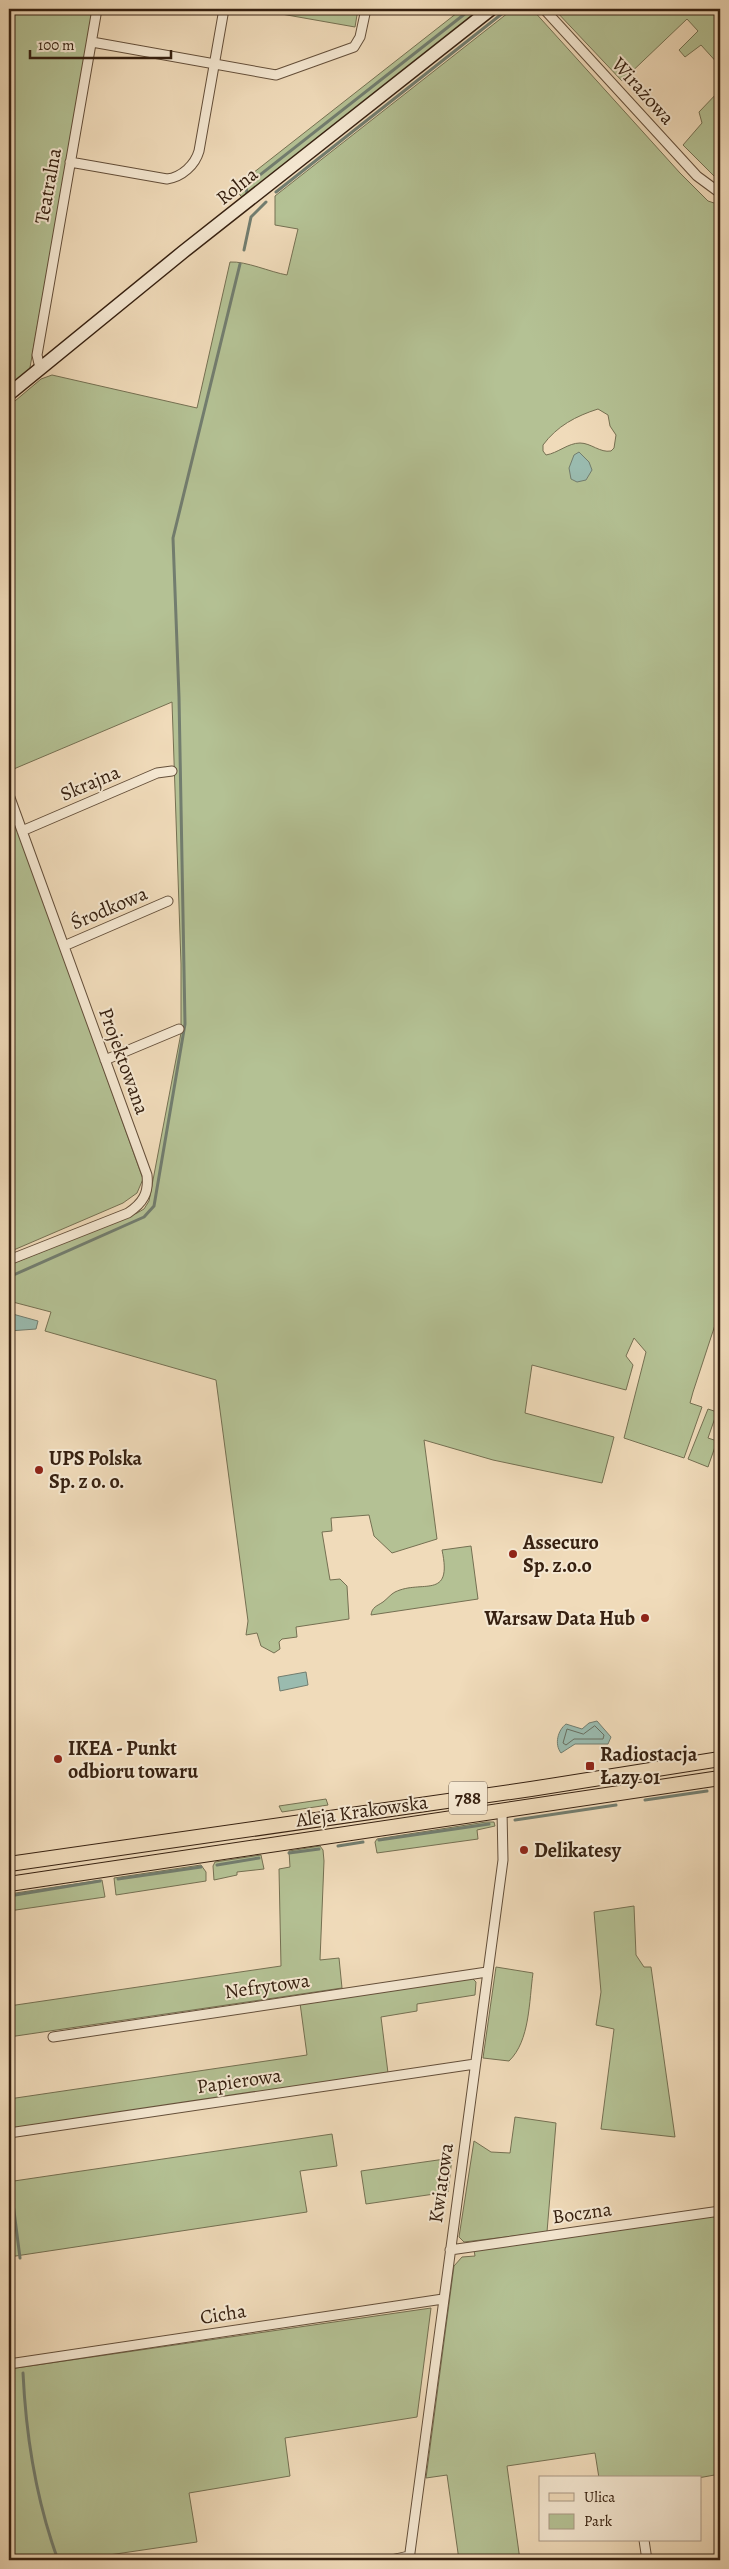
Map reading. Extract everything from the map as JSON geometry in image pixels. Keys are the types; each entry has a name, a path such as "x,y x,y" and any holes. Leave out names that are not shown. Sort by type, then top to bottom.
{"main road":[{"name":"Aleja Krakowska","path":"9,1864 532,1789 720,1759"},
{"name":"Aleja Krakowska","path":"9,1884 720,1778"}],"street":[{"name":"Teatralna","path":"40,368 37,356 97,9"},
{"path":"70,162 167,178 179,174 192,166 198,154 224,9"},
{"path":"92,42 276,75 348,50 356,45 360,37 366,9"},
{"name":"Rolna","path":"9,394 183,252 491,9"},
{"name":"Wirażowa","path":"544,9 697,176 720,193"},
{"name":"Skrajna","path":"22,831 158,773 172,771"},
{"name":"Projektowana","path":"9,795 147,1175 146,1193 138,1207 128,1213 9,1260"},
{"name":"Środkowa","path":"64,946 168,901"},
{"path":"105,1060 179,1029"},
{"name":"Kwiatowa","path":"409,2558 503,1860 502,1810"},
{"name":"Nefrytowa","path":"53,2037 488,1972"},
{"name":"Papierowa","path":"9,2133 475,2064"},
{"name":"Boczna","path":"450,2250 720,2211"},
{"name":"Cicha","path":"9,2364 443,2299"},
{"path":"644,2542 647,2560"},
{"path":"391,2560 409,2558"}],"green space":[{"path":"9,9 94,9 29,373 9,389"},
{"path":"253,9 358,9 355,27"},
{"path":"462,9 483,9 244,200 237,191 239,184"},
{"path":"513,9 532,9 680,173 708,201 720,205 720,1323 716,1322 690,1403 702,1407 684,1458 624,1438 646,1352 634,1338 626,1356 633,1365 626,1390 532,1365 525,1413 614,1437 602,1483 493,1460 424,1440 437,1539 392,1553 374,1536 369,1515 331,1518 332,1531 322,1532 330,1580 340,1579 347,1586 349,1619 296,1627 297,1637 282,1639 279,1642 280,1649 274,1653 261,1646 257,1633 246,1635 248,1621 216,1380 45,1331 51,1312 9,1301 9,1265 137,1213 144,1209 149,1201 181,1033 181,964 172,702 9,771 9,406 41,379 52,375 197,408 230,262 243,263 287,275 298,229 275,225 275,196","holes":["598,409 608,415 610,426 616,435 614,448 611,451 603,451 580,443 546,455 543,451 543,445 548,438 575,418"]},
{"path":"554,9 720,9 720,66 701,45 685,57 679,50 698,31 687,19 622,81"},
{"path":"720,90 720,182 683,145 702,123 699,112"},
{"path":"9,804 143,1179 137,1193 123,1203 9,1252"},
{"path":"708,1409 717,1412 708,1438 717,1441 708,1467 688,1459"},
{"path":"471,1546 478,1599 371,1615 375,1607 395,1592 433,1585 439,1582 443,1576 444,1566 442,1550"},
{"path":"326,1799 328,1805 282,1812 279,1806"},
{"path":"494,1822 495,1826 477,1830 478,1839 377,1853 375,1842 377,1839"},
{"path":"320,1846 323,1850 324,1861 320,1960 339,1958 342,1988 9,2037 9,2006 281,1966 279,1869 290,1867 289,1851"},
{"path":"261,1855 264,1869 237,1872 237,1875 214,1880 213,1866 215,1862"},
{"path":"201,1865 206,1872 206,1881 116,1895 114,1878"},
{"path":"102,1880 105,1897 9,1911 9,1894"},
{"path":"634,1906 636,1955 644,1967 651,1967 675,2137 601,2129 614,2029 596,2025 601,1992 594,1912"},
{"path":"496,1967 533,1973 525,2032 516,2053 509,2061 483,2058"},
{"path":"472,1978 476,1982 475,1995 417,2004 417,2011 381,2017 388,2073 467,2061 466,2068 9,2129 9,2099 307,2055 300,2003"},
{"path":"515,2117 556,2123 547,2232 464,2242 459,2237 474,2141 491,2152 510,2153"},
{"path":"332,2134 337,2166 300,2171 307,2212 9,2257 9,2144 14,2181"},
{"path":"452,2158 448,2192 366,2204 361,2171"},
{"path":"720,2213 720,2474 702,2477 599,2476 595,2453 507,2466 520,2560 459,2560 447,2475 426,2478 454,2266 462,2257 475,2256 474,2250"},
{"path":"431,2308 417,2417 285,2438 290,2476 189,2493 197,2542 75,2560 9,2560 9,2369"}],"water":[{"path":"579,452 589,462 592,470 586,480 577,482 571,479 569,468 574,455"},
{"path":"9,1313 38,1321 36,1329 9,1331"},
{"path":"306,1672 308,1685 280,1691 278,1677"},
{"path":"597,1721 611,1737 608,1744 575,1744 561,1753 557,1741 561,1730 566,1724 582,1729 589,1723"}],"waterway":[{"path":"247,194 246,186 471,9"},
{"path":"276,192 508,9"},
{"path":"244,250 251,217 266,202"},
{"path":"9,1277 144,1217 154,1206 185,1024 179,697 173,538 240,264"},
{"path":"645,1800 707,1791"},
{"path":"515,1820 616,1805"},
{"path":"379,1840 489,1824"},
{"path":"338,1846 363,1842"},
{"path":"289,1853 319,1849"},
{"path":"217,1865 259,1858"},
{"path":"118,1879 201,1867"},
{"path":"9,1896 100,1881"},
{"path":"9,2172 20,2258"},
{"path":"23,2373 33,2468 50,2537 58,2560"}],"place":[{"name":"UPS Polska Sp. z o. o.","path":"39,1470"},
{"name":"Assecuro Sp. z.o.o","path":"513,1554"},
{"name":"Warsaw Data Hub","path":"645,1618"},
{"name":"IKEA - Punkt odbioru towaru","path":"58,1759"},
{"name":"Radiostacja Łazy 01","path":"590,1766"},
{"name":"Delikatesy","path":"524,1850"}]}
